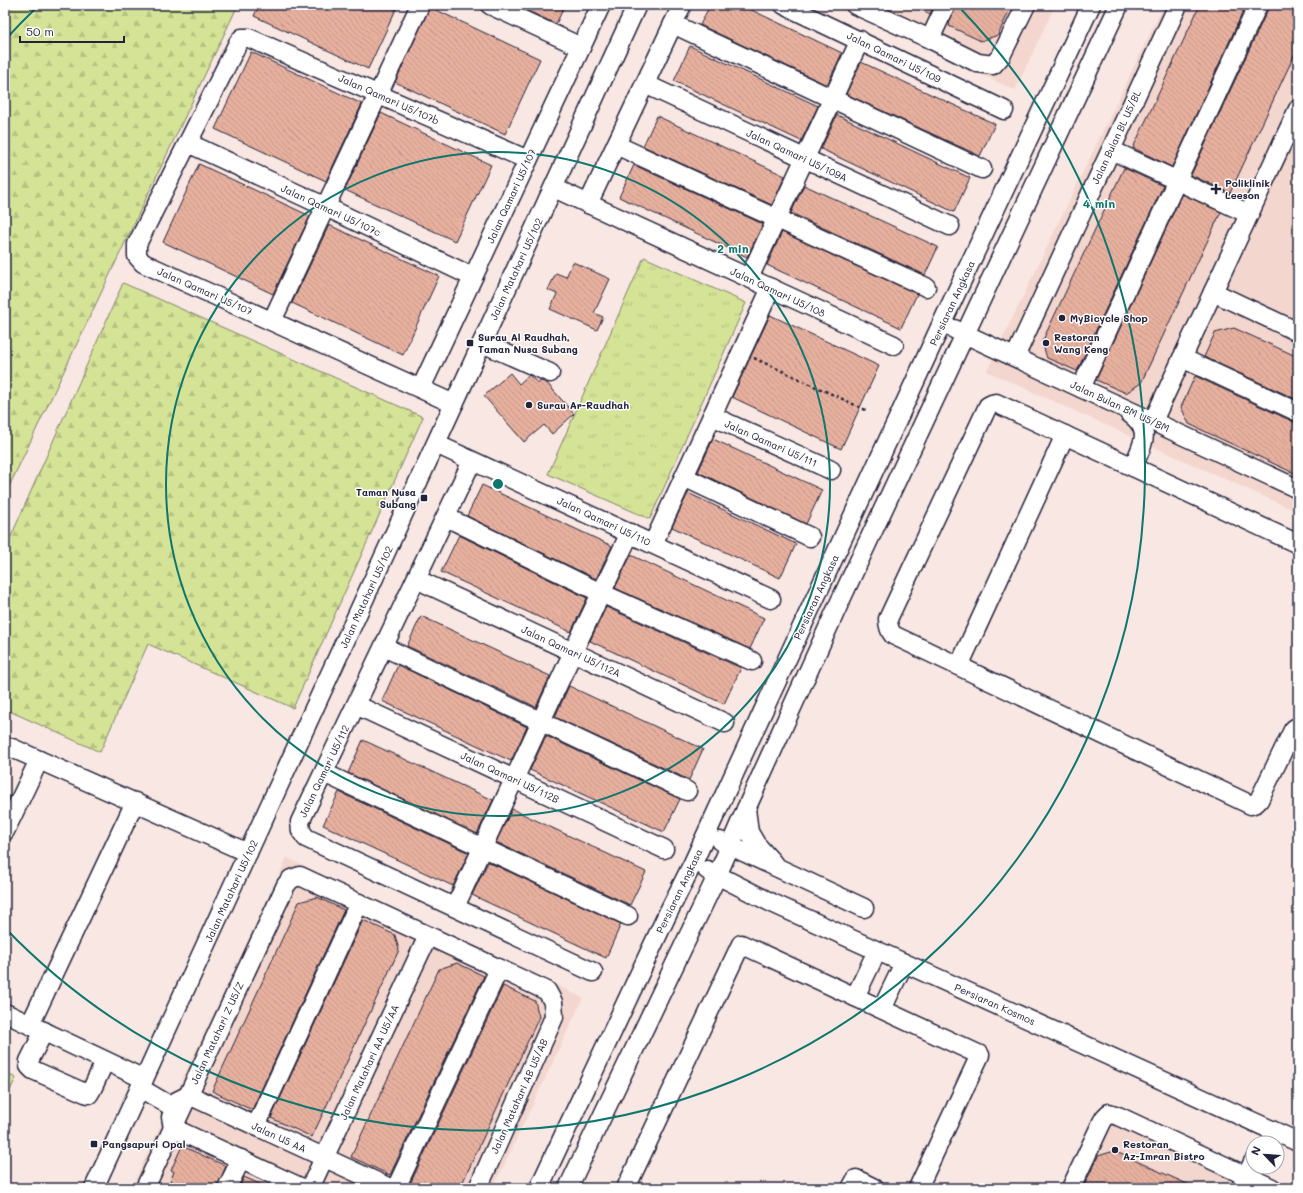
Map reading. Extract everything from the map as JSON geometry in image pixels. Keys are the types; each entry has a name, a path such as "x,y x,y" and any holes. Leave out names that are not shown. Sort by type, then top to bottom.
{"street":[{"path":"272,321 420,5"},
{"path":"490,5 581,47"},
{"name":"Jalan Qamari U5/107","path":"421,388 601,5"},
{"name":"Jalan Matahari U5/102","path":"94,1188 637,5"},
{"path":"588,204 682,5"},
{"name":"Jalan Qamari U5/109","path":"784,5 1004,110"},
{"path":"930,39 946,5"},
{"path":"859,6 978,63 993,65 1001,56 1026,5"},
{"name":"Persiaran Angkasa","path":"539,1188 667,915 693,863 942,323 1091,5"},
{"path":"568,1188 717,876 746,808 964,334 1119,5"},
{"name":"Jalan Bulan BL U5/BL","path":"1015,357 1178,5"},
{"path":"1081,388 1258,5"},
{"path":"673,24 982,169"},
{"name":"Jalan Qamari U5/107b","path":"188,143 238,43 242,38 249,38 528,160"},
{"path":"749,278 860,40"},
{"name":"Jalan Qamari U5/109A","path":"645,84 950,226"},
{"path":"1153,421 1249,214 1292,137 1298,109"},
{"name":"Jalan Qamari U5/107","path":"188,143 138,244 137,256 143,263 454,404"},
{"name":"Jalan Qamari U5/107c","path":"188,143 473,277"},
{"path":"616,145 926,287"},
{"path":"1110,150 1249,214"},
{"name":"Jalan Qamari U5/108","path":"554,188 894,345"},
{"path":"653,544 771,288"},
{"path":"1213,292 1298,332"},
{"name":"Jalan Bulan BM U5/BM","path":"942,323 1298,488"},
{"path":"482,344 550,374"},
{"path":"1182,358 1298,412"},
{"path":"1298,544 996,403 988,406 888,619 888,628 893,635 1251,804 1256,803 1259,800 1293,730 1298,728"},
{"path":"1119,406 1136,418 1145,432 1144,439 1133,467"},
{"name":"Jalan Qamari U5/111","path":"712,416 831,470"},
{"path":"959,666 1065,435"},
{"name":"Jalan Qamari U5/110","path":"436,444 771,598"},
{"name":"Jalan Qamari U5/112","path":"472,461 300,822 301,831 306,838 593,972"},
{"path":"684,477 810,537"},
{"path":"446,517 602,593 752,662"},
{"path":"455,907 630,533"},
{"name":"Jalan Qamari U5/112A","path":"416,579 725,723"},
{"path":"384,647 687,791"},
{"name":"Jalan Qamari U5/112B","path":"356,705 664,849"},
{"path":"5,750 7,747 12,748 248,853"},
{"path":"5,831 39,760"},
{"path":"324,773 628,916"},
{"path":"105,1061 89,1094 84,1094 33,1070 29,1066 37,1028 135,802"},
{"path":"746,808 749,832 756,844 777,868"},
{"path":"706,835 864,908"},
{"name":"Persiaran Kosmos","path":"693,863 770,902 904,963 1263,1135"},
{"name":"Jalan Matahari Z U5/Z","path":"145,1188 286,886 291,879 300,876 359,904"},
{"path":"667,915 717,876"},
{"path":"256,1126 359,904 499,969 396,1188"},
{"name":"Jalan Matahari AA U5/AA","path":"310,1188 428,936"},
{"path":"626,1188 740,944 980,1055 918,1188"},
{"path":"855,997 878,951"},
{"path":"882,1009 904,963"},
{"name":"Jalan Matahari AB U5/AB","path":"478,1188 554,1017 553,1002 547,991 499,969"},
{"path":"5,1013 105,1061 142,1084 169,1105 173,1128 302,1188"},
{"path":"169,1105 189,1095"},
{"name":"Jalan U5 AA","path":"189,1095 390,1188"},
{"path":"1072,1188 1102,1122 1105,1117 1110,1114 1118,1116 1272,1188"},
{"name":"Persiaran Kosmos","path":"1285,1140 1298,1142"},
{"path":"227,1188 241,1159"},
{"path":"851,1188 856,1179 874,1188"}],"path":[{"path":"742,352 868,411"}],"shaded area":[{"path":"831,5 1055,5 1015,90"},
{"path":"1164,5 1298,5 1298,512 987,371"},
{"path":"287,858 583,998 493,1188 131,1188"},
{"path":"1109,1120 1258,1188 1076,1188"}],"green space":[{"path":"5,5 238,5 5,495 5,366 8,362 8,315 5,314"},
{"path":"644,257 746,303 650,519 548,474"},
{"path":"123,283 423,417 293,708 148,644 100,752 5,709 5,550"},
{"path":"5,1073 16,1078 5,1101"}],"building":[{"path":"259,5 398,5 368,69 254,16"},
{"path":"515,5 565,5 556,24"},
{"path":"710,5 741,5 842,53 827,85 700,25"},
{"path":"910,5 934,5 930,14"},
{"path":"956,5 1012,5 998,35 981,41 949,26"},
{"path":"1200,5 1246,5 1172,167 1133,148"},
{"path":"1268,5 1298,5 1298,47 1230,193 1191,175 1268,9"},
{"path":"430,7 540,59 505,134 395,82"},
{"path":"690,46 818,106 801,141 674,81"},
{"path":"251,52 362,104 326,181 215,129"},
{"path":"861,62 995,124 980,156 846,94"},
{"path":"381,113 491,165 455,241 345,190"},
{"path":"837,115 970,178 954,212 821,149"},
{"path":"657,116 785,176 772,205 643,146"},
{"path":"199,164 310,216 273,294 163,242"},
{"path":"634,165 763,224 747,257 619,197"},
{"path":"1124,168 1163,186 1077,371 1047,358 1042,342"},
{"path":"804,185 938,247 925,275 791,213"},
{"path":"1182,194 1221,212 1141,383 1126,393 1096,380"},
{"path":"329,225 439,276 403,355 292,303"},
{"path":"782,232 917,294 901,328 767,265"},
{"path":"573,262 610,279 594,313 603,317 597,330 550,309 557,294 548,290 556,273 566,277"},
{"path":"770,315 879,366 841,449 732,397"},
{"path":"1234,328 1298,357 1298,400 1204,357 1215,333"},
{"name":"Surau Ar-Raudhah","path":"510,373 519,384 529,375 538,383 541,381 547,383 574,414 552,434 544,425 524,442 484,396"},
{"path":"1195,376 1294,422 1298,422 1298,475 1189,424 1181,407"},
{"path":"713,439 822,490 806,524 698,472"},
{"path":"482,485 612,546 596,579 467,516"},
{"path":"688,493 796,544 780,578 672,527"},
{"path":"459,535 587,598 571,632 441,572"},
{"path":"631,555 764,618 750,649 615,588"},
{"path":"606,607 741,668 724,704 590,641"},
{"path":"421,616 550,676 536,707 407,646"},
{"path":"398,665 527,727 511,761 382,701"},
{"path":"569,686 703,749 689,780 555,717"},
{"path":"546,736 680,799 664,832 530,770"},
{"path":"363,740 493,800 477,834 348,773"},
{"path":"339,792 469,853 453,886 323,825"},
{"path":"512,809 646,872 630,905 496,842"},
{"path":"488,862 621,924 606,958 472,895"},
{"path":"317,897 344,910 252,1110 212,1091 299,902"},
{"path":"363,920 395,935 399,950 312,1137 271,1118"},
{"path":"457,963 484,976 390,1175 351,1157 439,969"},
{"path":"503,986 535,1001 539,1017 460,1188 419,1188 410,1184"},
{"path":"182,1146 226,1166 217,1188 167,1188 174,1172 171,1170"},
{"path":"1114,1151 1196,1188 1083,1188 1098,1156"},
{"path":"244,1177 269,1188 239,1188"}],"place":[{"name":"Poliklinik Leeson","path":"1216,189"},
{"name":"MyBicycle Shop","path":"1062,318"},
{"name":"Surau Al Raudhah, Taman Nusa Subang","path":"470,343"},
{"name":"Restoran Wang Keng","path":"1046,343"},
{"name":"Surau Ar-Raudhah","path":"529,405"},
{"name":"Taman Nusa Subang","path":"424,498"},
{"name":"Pangsapuri Opal","path":"94,1144"},
{"name":"Restoran Az-Imran Bistro","path":"1115,1150"}]}
